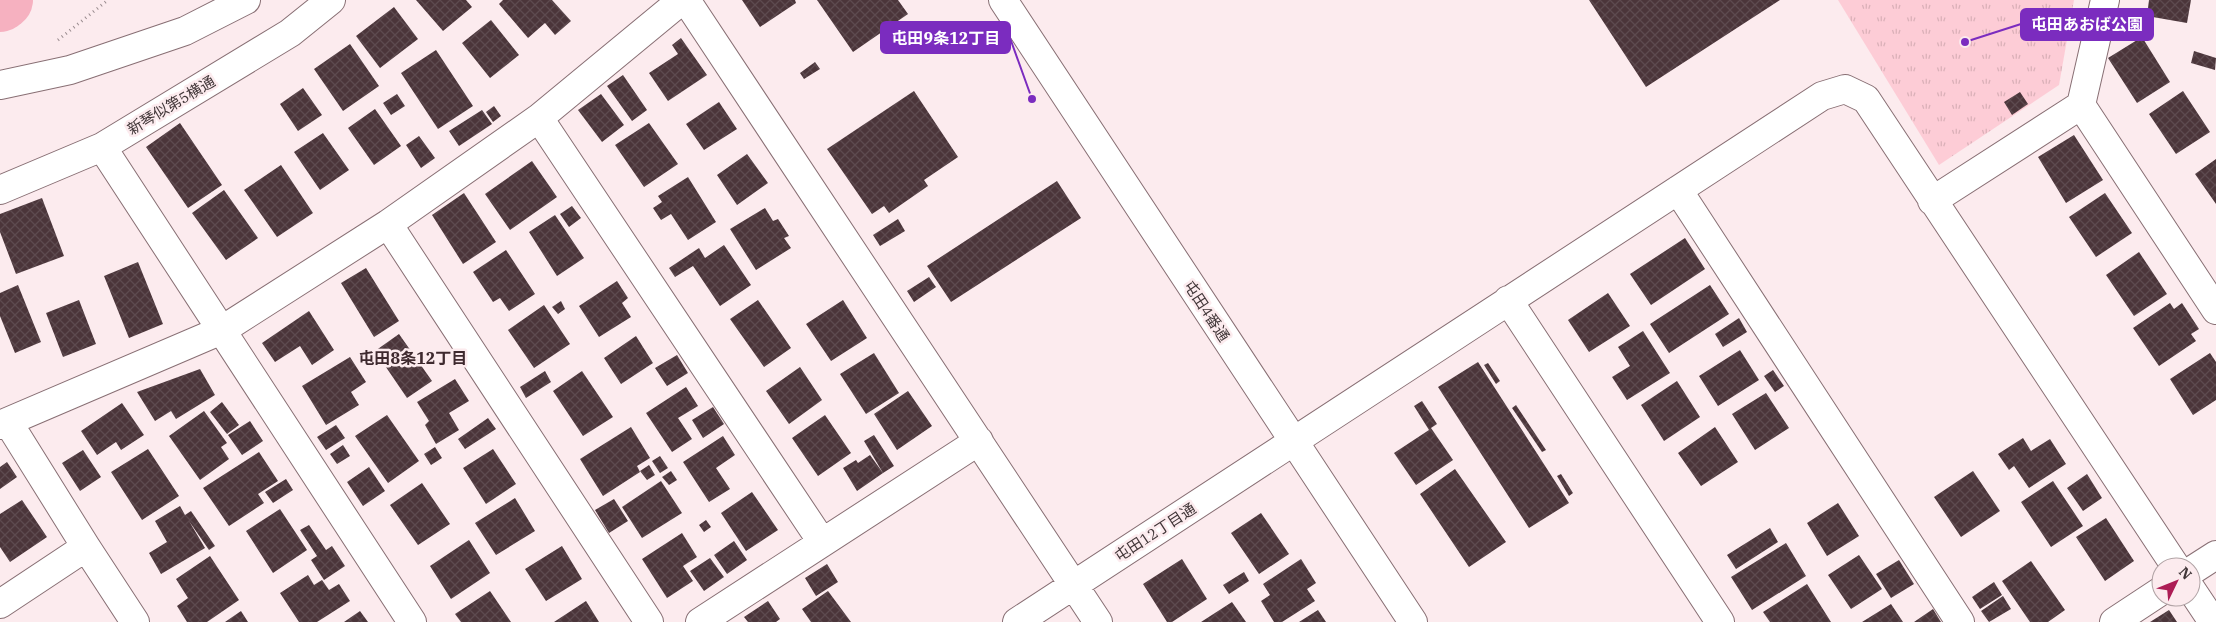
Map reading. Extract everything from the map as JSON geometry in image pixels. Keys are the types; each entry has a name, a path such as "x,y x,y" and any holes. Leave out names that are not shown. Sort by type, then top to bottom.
{"street":[{"path":"0,85 70,70 185,31 246,0"},
{"name":"新琴似第5横通","path":"0,190 102,147 290,33 331,0"},
{"path":"136,622 4,423 222,330 388,224 539,118 682,0"},
{"path":"686,0 1098,622"},
{"name":"屯田4番通","path":"1002,0 1413,622"},
{"path":"1932,201 2081,105 2105,0"},
{"name":"屯田12丁目通","path":"1017,622 1822,96 1845,89 1866,99 2169,557"},
{"path":"2081,105 2216,310"},
{"path":"539,118 822,542"},
{"path":"102,147 412,622"},
{"path":"1678,190 1960,622"},
{"path":"388,224 649,622"},
{"path":"1508,300 1720,622"},
{"path":"700,622 979,441"},
{"path":"0,604 86,547"},
{"path":"2201,565 2216,555"},
{"path":"2114,622 2151,598"},
{"path":"2201,604 2213,622"}],"path":[{"path":"54,44 108,0"}],"green space":[{"path":"1838,0 2074,0 2059,85 1939,165"}],"building":[{"path":"416,0 466,0 472,7 443,31"},
{"path":"503,0 552,0 571,21 555,35 545,23 528,38 499,4"},
{"path":"742,0 795,0 796,3 760,27"},
{"path":"817,0 898,0 908,14 853,52"},
{"path":"1589,0 1780,0 1646,87"},
{"path":"2149,0 2191,0 2187,23 2147,16"},
{"path":"394,7 418,39 380,68 356,36"},
{"path":"491,20 519,55 490,78 462,43"},
{"path":"2142,37 2170,82 2137,103 2108,58"},
{"path":"681,38 707,75 668,101 649,73 678,54 672,45"},
{"path":"350,44 379,86 343,111 314,69"},
{"path":"436,50 473,106 438,129 401,73"},
{"path":"2194,51 2216,58 2215,70 2191,63"},
{"path":"815,62 820,69 804,79 800,73"},
{"path":"623,75 647,110 632,121 607,86"},
{"path":"303,88 322,115 298,131 280,104"},
{"path":"914,91 958,157 924,180 928,186 889,213 884,206 872,214 827,149"},
{"path":"2183,91 2210,132 2176,154 2149,114"},
{"path":"2020,92 2028,104 2012,115 2004,102"},
{"path":"397,94 405,106 391,115 383,103"},
{"path":"601,94 624,125 602,142 578,110"},
{"path":"719,102 737,129 704,150 686,124"},
{"path":"494,106 501,116 493,122 486,112"},
{"path":"375,109 401,146 374,165 348,128"},
{"path":"482,110 492,124 459,146 449,131"},
{"path":"180,123 222,185 188,208 146,147"},
{"path":"649,123 678,164 644,187 615,145"},
{"path":"323,133 349,170 320,190 294,152"},
{"path":"2074,135 2103,180 2066,203 2038,157"},
{"path":"419,136 435,158 421,168 406,145"},
{"path":"747,154 768,183 737,205 717,175"},
{"path":"2216,159 2216,204 2195,174"},
{"path":"532,161 557,197 510,230 485,194"},
{"path":"281,165 313,213 277,237 244,190"},
{"path":"688,177 716,222 688,240 671,214 661,220 653,208 662,202 658,196"},
{"path":"1057,181 1081,218 951,302 927,266"},
{"path":"224,190 258,238 226,260 192,213"},
{"path":"464,193 496,242 463,264 432,215"},
{"path":"2105,193 2132,233 2096,257 2069,217"},
{"path":"42,198 64,256 16,274 0,232 0,214"},
{"path":"572,206 581,218 569,227 560,214"},
{"path":"765,208 773,221 778,219 789,236 784,238 791,248 756,270 730,229"},
{"path":"555,215 584,258 557,276 529,232"},
{"path":"898,219 905,231 880,246 873,235"},
{"path":"1685,238 1705,269 1651,305 1630,274"},
{"path":"724,245 751,285 720,306 693,266 675,277 669,268 699,248 705,258"},
{"path":"506,250 535,294 509,311 500,298 493,302 473,272"},
{"path":"2139,252 2167,294 2134,316 2106,275"},
{"path":"138,262 163,324 129,338 104,276"},
{"path":"366,268 399,321 374,337 341,283"},
{"path":"929,277 936,287 914,302 907,291"},
{"path":"617,281 628,298 622,303 631,317 599,337 579,306"},
{"path":"18,285 41,342 15,353 0,316 0,293"},
{"path":"1710,285 1729,314 1669,353 1650,324"},
{"path":"1608,293 1630,326 1589,352 1568,320"},
{"path":"79,300 96,344 63,357 46,313"},
{"path":"758,300 791,348 764,367 730,319"},
{"path":"843,300 867,338 831,361 806,324"},
{"path":"561,301 565,309 558,314 552,307"},
{"path":"2170,303 2174,309 2182,303 2199,329 2191,334 2196,341 2159,366 2133,328"},
{"path":"544,305 570,344 534,368 508,330"},
{"path":"309,311 334,350 312,365 300,346 275,362 262,343"},
{"path":"1739,318 1747,332 1723,347 1715,334"},
{"path":"1643,331 1670,373 1627,400 1612,377 1630,366 1618,347"},
{"path":"399,334 432,381 407,398 375,351"},
{"path":"636,336 653,363 621,384 604,358"},
{"path":"1740,350 1759,380 1718,406 1699,376"},
{"path":"874,353 899,393 866,414 840,374"},
{"path":"2210,353 2216,362 2216,400 2193,415 2170,379"},
{"path":"677,355 688,373 667,386 655,368"},
{"path":"350,357 366,382 351,392 359,405 326,425 302,386"},
{"path":"1478,362 1569,503 1529,528 1438,387"},
{"path":"1488,363 1500,381 1496,384 1484,365"},
{"path":"800,367 822,400 789,424 766,391"},
{"path":"200,369 215,395 176,419 171,411 155,421 137,392"},
{"path":"1773,370 1784,386 1775,392 1764,376"},
{"path":"545,371 551,382 526,398 520,387"},
{"path":"582,371 613,417 583,436 553,391"},
{"path":"455,379 469,401 449,413 459,430 436,444 425,425 429,421 417,402"},
{"path":"1677,381 1700,417 1664,441 1641,405"},
{"path":"686,387 698,406 678,418 692,439 672,452 646,413"},
{"path":"908,391 932,426 897,450 874,414"},
{"path":"1766,393 1789,428 1755,450 1732,414"},
{"path":"1422,401 1437,424 1431,428 1453,460 1416,485 1394,453 1429,430 1414,406"},
{"path":"222,402 239,425 227,434 210,412"},
{"path":"122,403 144,435 121,450 116,442 97,455 81,431"},
{"path":"1516,405 1546,450 1542,452 1512,408"},
{"path":"713,407 724,424 703,438 692,420"},
{"path":"204,411 227,443 221,447 229,459 200,480 169,436"},
{"path":"387,415 419,461 388,483 355,436"},
{"path":"825,415 851,453 818,476 792,438"},
{"path":"488,418 496,429 465,449 458,439"},
{"path":"250,421 263,441 242,455 228,435"},
{"path":"336,425 345,438 326,450 317,437"},
{"path":"631,427 650,458 637,466 640,472 603,496 580,459"},
{"path":"1715,427 1738,462 1701,486 1678,453"},
{"path":"874,435 894,466 883,473 864,441"},
{"path":"723,436 735,455 716,468 730,489 709,502 683,462"},
{"path":"2023,438 2031,451 2050,439 2066,464 2029,488 2014,466 2009,470 1998,454"},
{"path":"343,445 350,456 337,464 330,454"},
{"path":"435,447 442,458 431,465 424,454"},
{"path":"148,449 179,496 142,520 111,472"},
{"path":"493,449 516,484 486,504 463,468"},
{"path":"83,450 101,477 80,491 62,463"},
{"path":"259,452 278,481 258,494 264,503 229,526 203,488"},
{"path":"870,455 883,473 857,491 843,468 856,460 858,463"},
{"path":"660,456 668,468 660,473 652,461"},
{"path":"7,462 17,477 0,489 0,467"},
{"path":"649,465 655,475 647,480 640,471"},
{"path":"369,467 385,491 363,506 347,482"},
{"path":"1455,469 1506,542 1469,567 1420,494"},
{"path":"671,471 677,480 669,485 662,477"},
{"path":"1973,471 2000,511 1961,537 1934,497"},
{"path":"1561,474 1573,493 1569,496 1557,476"},
{"path":"2087,474 2102,498 2083,511 2067,488"},
{"path":"286,479 293,490 273,503 265,492"},
{"path":"661,481 682,513 642,538 622,507"},
{"path":"2053,481 2083,526 2051,547 2021,502"},
{"path":"422,483 450,524 418,545 390,505"},
{"path":"752,492 778,530 746,551 721,513"},
{"path":"515,498 535,531 496,555 475,523"},
{"path":"614,499 628,521 609,533 595,510"},
{"path":"22,500 47,537 10,562 0,547 0,514"},
{"path":"1838,503 1859,536 1827,556 1807,523"},
{"path":"180,506 185,515 191,511 215,546 209,550 189,521 205,548 161,574 149,553 167,542 155,521"},
{"path":"280,509 307,550 273,573 246,531"},
{"path":"1261,513 1289,554 1259,574 1231,533"},
{"path":"2106,518 2134,561 2105,581 2076,537"},
{"path":"706,520 711,527 704,532 699,525"},
{"path":"309,525 326,550 317,556 300,530"},
{"path":"1770,528 1778,542 1736,569 1727,555"},
{"path":"682,533 697,557 683,566 693,581 667,598 642,559"},
{"path":"469,540 490,573 451,599 430,566"},
{"path":"734,541 747,560 727,574 714,555"},
{"path":"1786,543 1806,576 1752,610 1731,577"},
{"path":"332,546 345,566 324,580 311,560"},
{"path":"562,546 582,579 546,601 525,569"},
{"path":"1859,555 1882,589 1851,609 1828,575"},
{"path":"210,556 239,600 207,622 187,622 177,606 188,598 176,579"},
{"path":"710,558 724,577 704,591 690,571"},
{"path":"1182,559 1207,599 1172,622 1167,622 1143,584"},
{"path":"1301,559 1316,583 1307,589 1315,601 1282,622 1274,622 1261,601 1270,595 1263,584"},
{"path":"1899,560 1914,584 1891,598 1876,574"},
{"path":"2031,561 2065,610 2048,622 2030,622 2002,581"},
{"path":"827,564 838,582 816,596 805,578"},
{"path":"1244,572 1249,581 1229,594 1223,585"},
{"path":"308,575 314,585 322,580 329,590 339,584 350,601 317,622 299,622 280,593"},
{"path":"1994,582 2002,595 1980,609 1972,597"},
{"path":"1807,584 1831,622 1770,622 1763,612"},
{"path":"490,591 511,622 461,622 455,614"},
{"path":"828,591 851,622 811,622 802,609"},
{"path":"2003,596 2011,609 1989,622 1981,611"},
{"path":"586,601 599,622 554,622"},
{"path":"768,601 780,619 776,622 748,622 744,617"},
{"path":"1232,602 1246,622 1201,622"},
{"path":"1891,604 1903,622 1862,622"},
{"path":"1933,609 1941,622 1914,622"},
{"path":"1318,610 1326,622 1299,622"},
{"path":"2169,610 2177,622 2150,622"},
{"path":"241,611 248,622 225,622"},
{"path":"360,611 368,622 344,622"}],"waterway":[{"path":"0,3 4,0"}],"place":[{"name":"屯田あおば公園","path":"1965,42"},
{"name":"屯田9条12丁目","path":"1032,99"}],"district":[{"name":"屯田8条12丁目","path":"413,358"}]}
